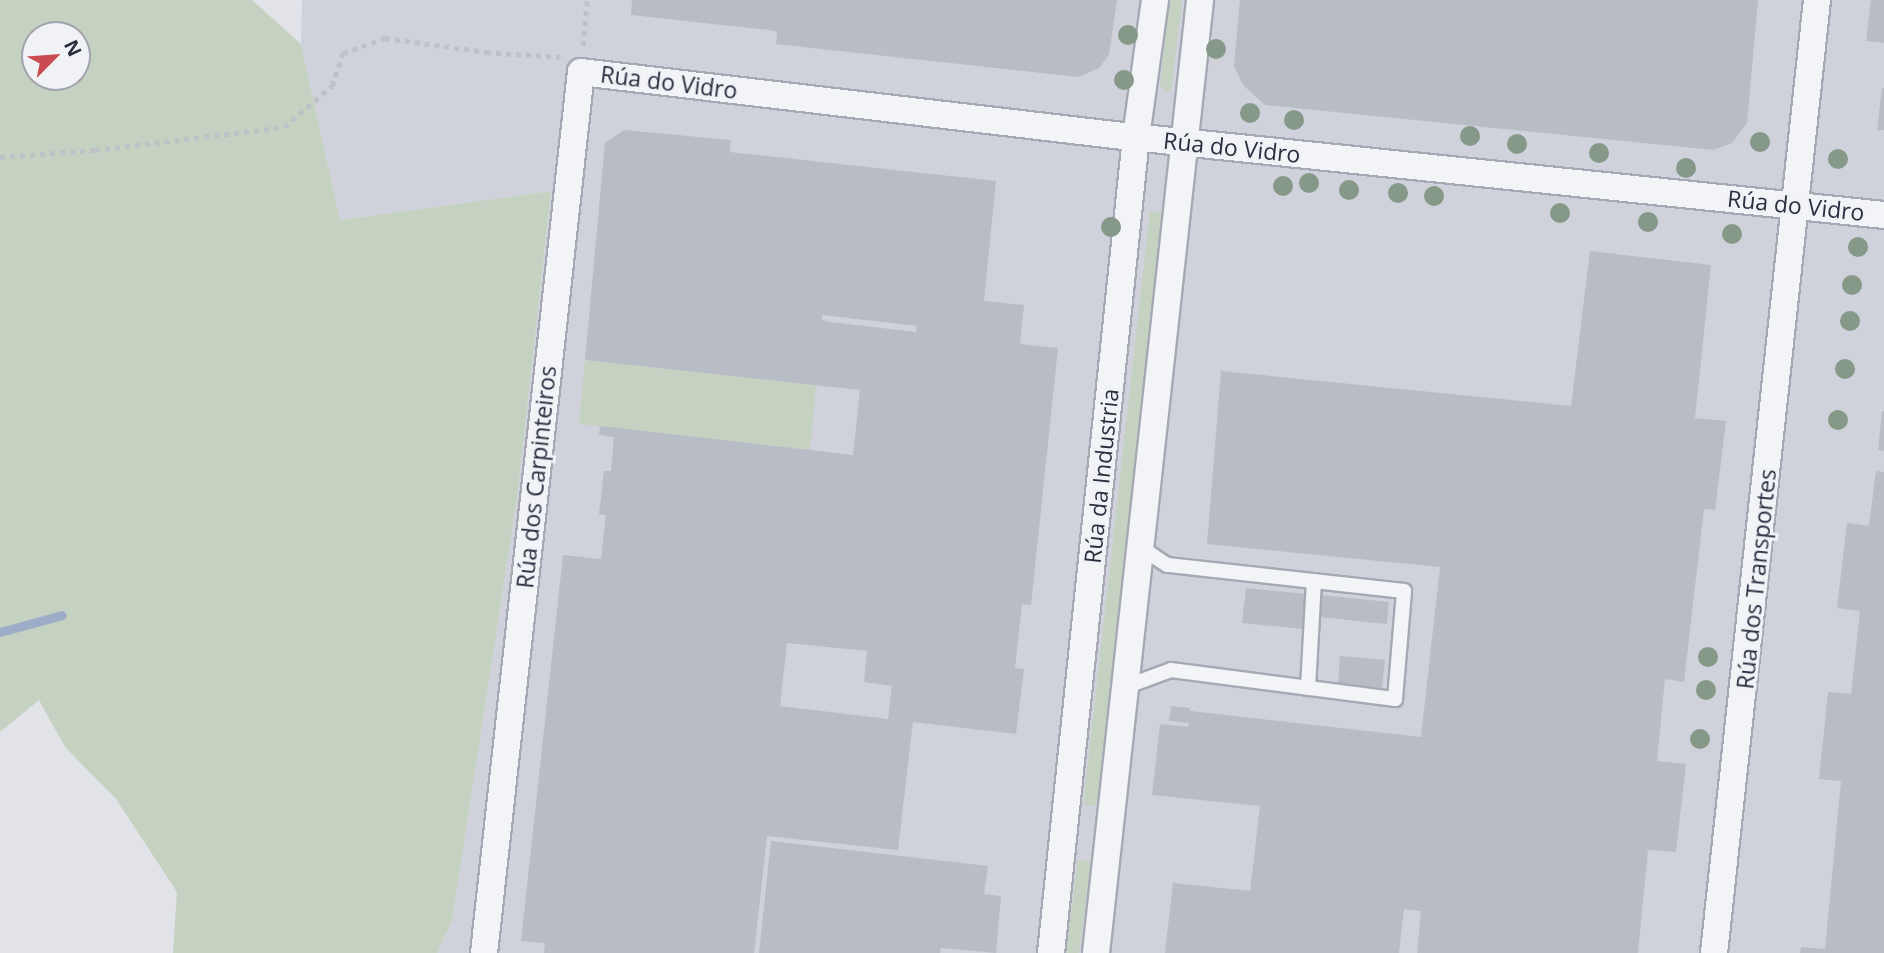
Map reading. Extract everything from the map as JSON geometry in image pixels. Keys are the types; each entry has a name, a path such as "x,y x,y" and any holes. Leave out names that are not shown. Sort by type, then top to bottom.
{"street":[{"name":"Rúa da Industria","path":"1051,953 1136,138 1155,0"},
{"name":"Rúa da Industria","path":"1096,953 1200,0"},
{"name":"Rúa dos Transportes","path":"1714,953 1797,205 1817,0"},
{"name":"Rúa do Vidro","path":"581,65 1136,138 1884,215"},
{"name":"Rúa dos Carpinteiros","path":"484,953 581,65"},
{"path":"1064,824 1109,831"}],"lane":[{"path":"1125,687 1171,670 1395,699 1404,591 1167,565 1140,547"},
{"path":"1308,688 1314,581"}],"path":[{"path":"0,157 95,150 284,127 332,86 343,53 386,38 581,65 587,0"}],"shaded area":[{"path":"302,0 1884,0 1884,953 437,953 452,921 517,498 551,191 340,220 301,44"}],"green space":[{"path":"0,0 252,0 301,44 340,220 551,191 517,498 452,921 437,953 173,953 177,892 116,799 65,747 39,700 0,732"},
{"path":"1169,0 1182,0 1171,90 1166,93 1160,87"},
{"path":"1150,211 1163,213 1099,794 1095,805 1087,807 1084,798"},
{"path":"585,360 816,385 810,450 579,424"},
{"path":"1078,860 1091,862 1079,953 1066,953"}],"building":[{"path":"632,0 1117,0 1109,55 1099,68 1078,77 776,44 777,31 631,15"},
{"path":"1240,0 1758,0 1747,123 1732,143 1713,150 1265,105 1243,85 1234,66"},
{"path":"1871,0 1884,0 1884,43 1866,41"},
{"path":"1882,88 1884,130 1877,130"},
{"path":"624,130 731,140 730,152 996,181 984,301 1024,305 1020,344 1058,348 1031,605 1022,604 1015,668 1024,669 1016,734 913,722 898,850 767,836 754,953 544,953 545,943 521,941 563,555 601,559 606,515 599,514 604,471 611,471 614,437 599,435 600,426 853,455 860,390 585,360 605,143","holes":["822,315 917,326 916,332 830,322 822,320","787,643 867,651 864,682 892,686 888,719 780,706"]},
{"path":"1590,251 1711,265 1695,418 1726,421 1715,510 1704,509 1684,682 1665,679 1657,761 1686,764 1676,852 1648,850 1638,953 1417,953 1421,911 1404,909 1399,953 1165,953 1173,883 1250,891 1260,806 1152,795 1160,724 1188,727 1189,723 1169,721 1171,706 1190,708 1190,711 1421,737 1440,567 1207,544 1221,371 1571,406"},
{"path":"1884,411 1884,451 1878,450"},
{"path":"1876,471 1884,472 1884,953 1800,953 1801,947 1825,949 1841,781 1819,779 1828,692 1851,694 1860,611 1837,608 1847,523 1869,526"},
{"path":"1246,588 1306,594 1303,629 1242,623"},
{"path":"1321,595 1389,602 1387,624 1319,617"},
{"path":"1340,656 1385,660 1382,689 1338,684"},
{"path":"771,841 988,866 984,894 1001,896 996,953 941,948 940,953 759,953"}],"waterway":[{"path":"0,632 62,615"}]}
